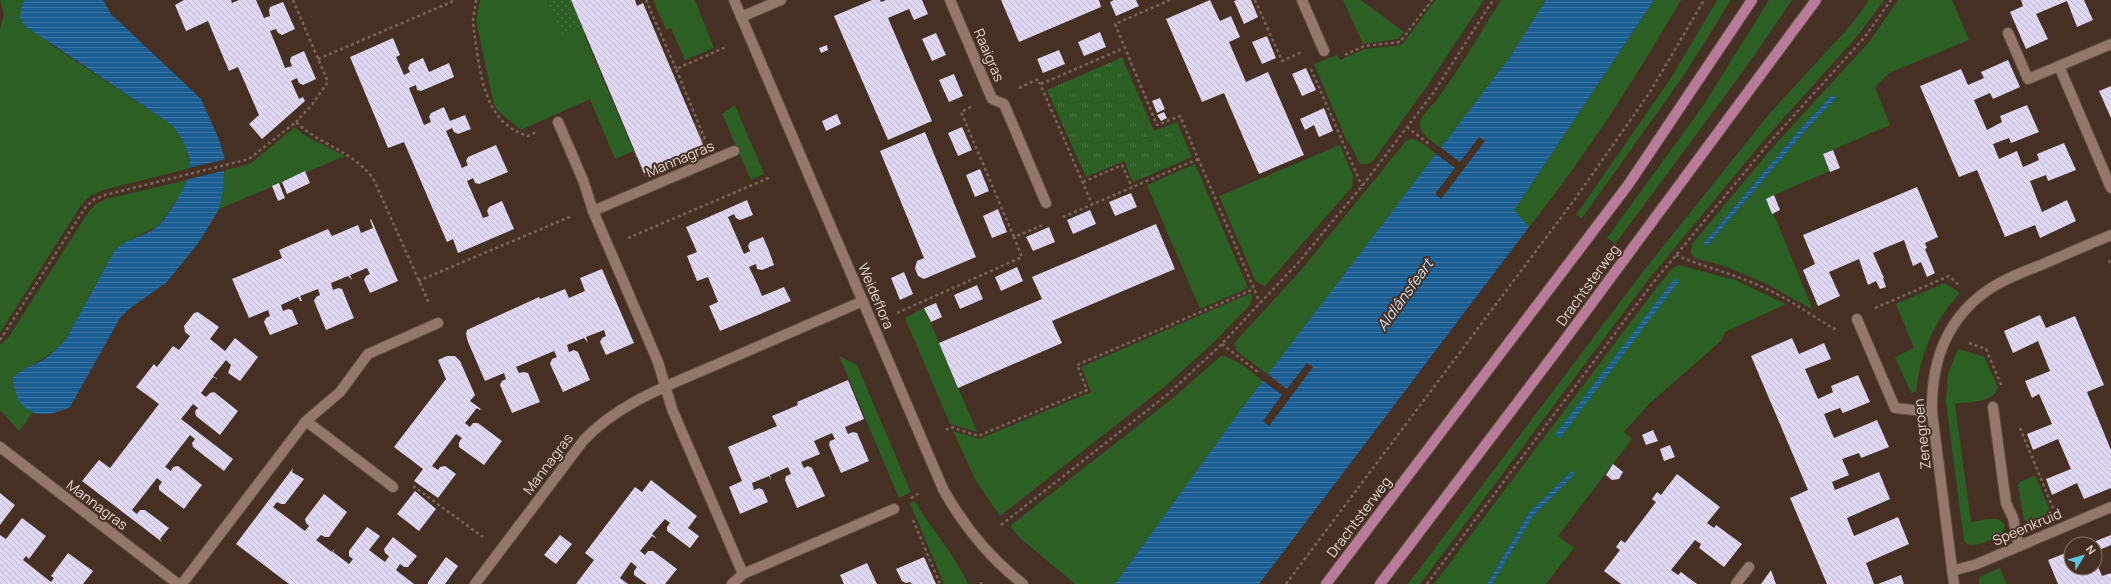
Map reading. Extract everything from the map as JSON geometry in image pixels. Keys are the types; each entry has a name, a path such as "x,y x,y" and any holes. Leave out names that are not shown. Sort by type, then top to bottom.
{"main road":[{"name":"Drachtsterweg","path":"1326,584 1628,185 1752,0"},
{"name":"Drachtsterweg","path":"1380,584 1561,345 1816,0"}],"street":[{"name":"Weideflora","path":"734,0 943,489 954,507 981,543 1023,584"},
{"path":"741,17 781,0"},
{"name":"Raaigras","path":"950,0 992,99 1004,104 1046,203"},
{"path":"1302,0 1324,51"},
{"path":"2008,33 2028,79 2111,44"},
{"path":"2059,66 2111,188"},
{"path":"558,122 583,180 593,211 658,362 672,409 743,574"},
{"name":"Mannagras","path":"593,211 734,151"},
{"name":"Zenegroen","path":"1954,584 1932,412 1932,387 1940,349 1959,316 1975,299 2003,281 2111,235"},
{"name":"Mannagras","path":"475,584 595,428 611,415 666,387 863,301"},
{"path":"1857,319 1895,408 1932,412"},
{"path":"182,584 306,421 340,392 368,354 438,323"},
{"path":"1993,407 2006,503 2013,518 2019,546"},
{"path":"306,421 393,487"},
{"name":"Mannagras","path":"0,447 178,584"},
{"name":"Speenkruid","path":"1952,571 1977,564 2111,507"},
{"path":"732,584 743,574 894,509"},
{"path":"1736,584 1749,567"}],"path":[{"path":"0,340 85,208 93,200 105,195 249,159 296,122 311,106 328,82 293,0"},
{"path":"318,59 456,0"},
{"path":"476,0 473,20 476,44 486,94 495,114 511,128 528,136 558,122"},
{"path":"646,0 714,159"},
{"path":"1170,0 1114,24 1157,125 1180,116 1260,303"},
{"path":"1255,0 1282,61 1304,52 1306,58"},
{"path":"1341,57 1364,46 1400,42 1432,0"},
{"path":"1002,525 1168,394 1222,344 1297,264 1362,186 1434,92 1493,0"},
{"name":"Drachtsterweg","path":"1286,584 1575,199 1650,92 1704,0"},
{"path":"1427,584 1652,284 1769,143 1864,38 1891,0"},
{"path":"676,69 726,48"},
{"path":"1041,84 1124,48"},
{"path":"1310,66 1362,186"},
{"path":"1013,91 1038,79 1092,204"},
{"path":"897,313 1022,257 961,112 974,106"},
{"path":"296,122 315,137 345,152 369,174 376,184 438,323"},
{"path":"1408,127 1429,144"},
{"path":"1060,218 1198,159"},
{"path":"1083,182 1122,165 1132,187"},
{"path":"608,246 771,177"},
{"path":"418,281 559,221"},
{"path":"1014,237 1047,224"},
{"path":"1676,255 1696,264 1722,271 1762,286 1834,329 1857,319 1874,309 1949,276 1975,299"},
{"path":"946,430 951,427 978,436 1087,390 1077,365 1254,289"},
{"path":"1222,344 1258,372"},
{"path":"415,486 480,534"},
{"path":"911,514 940,584"}],"shaded area":[{"path":"696,122 708,150 645,178 632,149"}],"green space":[{"path":"0,0 25,0 22,5 50,44 172,125 185,143 191,168 103,190 90,196 81,205 0,333 0,29 4,14"},
{"path":"480,0 547,0 562,34 582,26 586,34 584,35 634,151 615,159 590,99 521,130 498,111 494,105 476,20"},
{"path":"547,0 571,0 582,26 562,35"},
{"path":"653,0 695,0 714,48 685,60 671,28 666,30"},
{"path":"1343,0 1361,0 1404,32 1398,39 1363,44"},
{"path":"1435,0 1484,0 1427,86 1373,161 1368,164 1360,164 1348,141 1347,142 1314,64 1337,55 1340,60 1365,49 1402,45"},
{"path":"1501,0 1546,0 1510,57 1441,148 1422,132 1420,124 1421,121 1424,114 1454,75"},
{"path":"1654,0 1681,0 1646,59 1590,145 1529,227 1513,211"},
{"path":"1717,0 1731,0 1684,75 1582,218 1576,215 1671,78"},
{"path":"1769,0 1792,0 1744,70 1615,244 1607,238 1703,106"},
{"path":"1869,0 1884,0 1859,34 1765,139 1648,280 1420,584 1408,584 1645,269 1770,113 1850,26"},
{"path":"1898,0 1952,0 1969,40 1889,73 1875,87 1890,125 1823,154 1830,171 1767,198 1813,310 1765,283 1724,266 1694,258 1691,252 1692,244 1773,147 1869,42","holes":["1832,95 1836,98 1805,131 1707,246 1703,244 1802,127"]},
{"path":"1122,57 1154,131 1177,122 1192,157 1185,160 1173,131 1150,141 1116,60"},
{"path":"1116,60 1150,141 1173,131 1185,160 1133,182 1124,161 1086,177 1047,90"},
{"path":"735,105 764,174 751,180 722,114"},
{"path":"295,127 304,135 345,156 219,209 225,170 250,164"},
{"path":"1411,139 1417,140 1437,154 1268,375 1238,352 1234,345 1237,340 1302,269 1406,141"},
{"path":"1340,145 1353,176 1352,187 1265,286 1256,282 1219,196"},
{"path":"1195,164 1248,288 1200,309 1147,185"},
{"path":"187,180 184,190 158,226 132,239 115,250 66,339 44,358 19,372 25,408 33,413 19,431 0,410 0,345 8,338 89,211 96,204 106,199"},
{"path":"1679,265 1735,280 1786,304 1725,332 1722,340 1649,404 1624,432 1632,439 1558,536 1574,548 1546,584 1492,584 1533,516 1575,474 1529,513 1487,584 1434,584 1657,287 1673,268"},
{"path":"1945,283 1960,293 1943,315 1930,339 1921,364 1916,392 1911,393 1895,357 1914,348 1896,304"},
{"path":"1251,293 1252,298 1250,305 1213,343 1163,388 1000,516 976,481 953,431 979,439 1091,392 1081,367"},
{"path":"924,308 977,432 950,424 905,318"},
{"path":"1959,349 1984,357 1998,387 1992,396 1986,399 1955,404 1971,522 1985,519 1995,519 2003,522 2005,526 2002,534 1977,545 1968,544 1964,541 1946,402 1948,374"},
{"path":"839,356 857,365 911,492 899,498"},
{"path":"1221,356 1231,358 1263,381 1115,584 1075,584 1020,538 1010,526 1172,399"},
{"path":"2033,476 2036,477 2051,513 2028,523 2024,520 2018,486 2020,482"},
{"path":"915,501 921,512 950,552 968,584 944,584 910,503"},
{"path":"2000,568 2006,584 1979,584 1979,577"}],"water":[{"path":"25,0 103,0 111,14 201,99 220,142 225,160 223,190 219,209 199,242 167,282 129,309 120,318 70,407 59,412 48,414 31,412 24,407 15,390 13,378 23,370 46,358 66,339 115,250 160,224 186,184 190,165 189,156 185,147 180,136 172,125 25,26 20,18 22,5"},
{"name":"Aldlânsfeart","path":"1546,0 1654,0 1514,210 1529,227 1259,584 1115,584 1240,411 1510,57"},
{"path":"1832,95 1836,98 1805,131 1707,246 1703,244 1802,127"},
{"path":"1675,278 1679,281 1560,438 1555,435"},
{"path":"1572,471 1575,474 1533,516 1492,584 1487,584 1529,513"}],"pier":[{"path":"1479,137 1485,141 1441,199 1435,194 1455,168 1435,153 1440,147 1460,162"},
{"path":"227,159 227,170 185,180 188,168"},
{"path":"1307,363 1313,367 1269,426 1263,421 1282,395 1262,380 1266,373 1287,389"}],"building":[{"path":"184,0 231,0 232,3 239,0 256,0 264,18 270,16 270,7 283,2 295,29 282,35 278,33 276,29 270,31 285,68 292,66 290,61 291,57 304,51 316,79 303,85 299,83 297,78 291,81 299,99 303,97 305,101 262,139 249,124 259,115 238,67 229,71 208,21 186,31 175,5"},
{"path":"571,0 635,0 637,6 643,3 704,147 644,173"},
{"path":"872,0 880,0 881,2 886,0 922,0 928,14 914,20 909,9 888,18 932,121 888,140 834,16"},
{"path":"1001,0 1099,0 1101,7 1019,42"},
{"path":"1114,0 1136,0 1139,6 1116,16 1110,2"},
{"path":"1210,0 1220,21 1231,16 1240,37 1229,42 1246,82 1268,72 1304,155 1259,174 1224,93 1202,102 1166,19"},
{"path":"1251,0 1258,17 1244,24 1234,1"},
{"path":"2021,0 2084,0 2093,20 2077,27 2067,1 2036,14 2048,39 2026,49 2010,12 2023,6"},
{"path":"1100,32 1106,47 1084,56 1078,42"},
{"path":"936,33 946,55 932,61 922,39"},
{"path":"1267,36 1276,58 1262,64 1252,42"},
{"path":"393,38 400,55 396,57 404,75 410,72 408,68 410,64 423,58 429,72 449,63 454,77 421,91 417,90 416,85 409,88 424,125 431,122 429,117 431,113 444,107 450,121 465,115 471,129 458,134 454,132 452,128 446,131 462,168 468,165 466,161 468,157 496,145 508,172 479,184 475,183 473,178 467,181 483,218 489,216 487,211 489,207 502,201 514,229 458,253 453,239 447,242 404,142 388,148 350,57"},
{"path":"827,45 828,50 821,53 819,48"},
{"path":"1059,50 1065,64 1043,73 1037,59"},
{"path":"2008,60 2020,87 1993,99 1990,93 1974,100 1980,114 1987,130 2002,122 2000,116 2027,105 2039,132 2011,143 2009,138 1993,144 1999,159 2017,151 2023,167 2039,160 2037,154 2064,143 2076,170 2048,181 2046,175 2030,181 2042,212 2067,200 2076,221 2040,238 2035,225 2005,237 1977,170 1959,177 1920,86 1961,69 1968,85 1984,78 1981,72"},
{"path":"1306,68 1316,90 1302,96 1292,74"},
{"path":"954,74 963,96 949,102 939,80"},
{"path":"2111,86 2111,118 2099,91"},
{"path":"1160,98 1165,109 1157,113 1152,101"},
{"path":"1324,108 1333,131 1319,137 1314,125 1305,130 1300,119"},
{"path":"1164,112 1167,118 1161,121 1157,115"},
{"path":"837,114 841,124 826,131 822,121"},
{"path":"962,127 972,150 958,156 948,133"},
{"path":"925,132 976,257 924,279 918,276 915,268 917,261 924,258 880,151"},
{"path":"1833,150 1840,168 1830,172 1823,154"},
{"path":"980,169 989,191 975,197 966,175"},
{"path":"305,171 310,183 287,194 282,182"},
{"path":"279,183 285,198 278,201 272,186"},
{"path":"1917,187 1938,237 1925,243 1927,248 1925,249 1935,273 1927,277 1921,262 1913,266 1904,240 1873,253 1884,278 1886,287 1880,289 1876,281 1868,285 1859,259 1829,272 1840,296 1818,306 1803,270 1815,264 1803,235"},
{"path":"1131,193 1137,207 1115,216 1109,202"},
{"path":"1774,195 1780,210 1772,214 1766,199"},
{"path":"747,200 753,215 740,220 736,218 734,214 728,217 744,254 750,251 748,246 750,242 763,237 774,265 762,270 757,269 756,264 749,267 762,296 784,287 791,301 720,331 709,306 718,302 708,277 697,281 687,256 697,252 686,227"},
{"path":"998,209 1007,232 992,238 983,216"},
{"path":"1090,210 1096,224 1073,234 1067,220"},
{"path":"371,219 398,281 370,293 364,280 366,276 370,274 367,268 350,275 352,280 348,276 331,283 333,290 338,288 342,289 354,318 326,330 314,301 316,297 320,295 318,289 300,296 302,301 300,301 298,297 281,305 283,311 288,309 292,310 298,324 270,335 264,322 266,318 270,316 268,310 249,318 232,279 282,258 279,250 328,229 332,236 358,225 361,233 373,228"},
{"path":"1156,224 1175,269 1052,321 1062,343 958,388 939,343 1042,299 1032,277"},
{"path":"1049,227 1055,242 1033,251 1026,237"},
{"path":"1017,267 1023,281 1001,291 995,277"},
{"path":"602,269 634,343 606,355 600,342 602,338 606,336 604,330 586,337 588,343 584,338 567,345 569,352 574,350 578,352 590,380 563,392 550,364 552,359 557,357 554,351 516,367 519,373 528,373 540,402 512,413 500,385 502,381 506,379 504,373 485,381 468,342 466,334 467,330 539,297 540,299 565,289 569,298 585,291 580,278"},
{"path":"904,272 913,294 900,300 891,278"},
{"path":"977,285 983,299 960,309 954,295"},
{"path":"936,303 942,317 931,322 924,308"},
{"path":"198,312 219,327 210,339 225,351 235,338 258,357 240,381 228,373 231,365 226,360 213,376 218,379 213,377 201,393 206,397 210,393 214,392 238,411 220,435 196,416 195,411 198,408 193,404 181,419 233,459 224,471 193,447 192,443 195,439 190,435 165,467 171,471 173,467 178,466 202,485 184,509 159,490 159,486 162,482 157,478 132,510 137,514 140,510 145,510 169,528 160,539 162,542 82,481 99,460 110,468 159,404 136,387 154,364 157,367 173,346 179,350 190,336 185,332 184,326 194,313"},
{"path":"2040,315 2046,328 2075,316 2104,385 2087,392 2111,450 2111,488 2084,499 2077,483 2052,495 2046,479 2071,469 2058,439 2033,450 2027,434 2052,424 2039,394 2032,398 2025,381 2050,371 2038,341 2013,353 2004,331"},
{"path":"1792,338 1799,354 1824,343 1831,359 1805,369 1818,399 1833,392 1831,386 1858,375 1870,402 1843,413 1840,408 1824,414 1834,438 1877,420 1889,447 1861,458 1859,453 1842,459 1849,475 1832,482 1835,490 1879,472 1890,499 1847,518 1854,536 1898,517 1909,544 1866,563 1874,584 1827,584 1790,498 1808,490 1751,356"},
{"path":"447,356 455,356 460,361 475,395 470,401 481,409 480,410 477,408 465,423 470,427 473,423 478,423 502,441 484,465 459,447 459,442 462,438 456,434 432,466 438,470 440,467 445,466 456,474 438,498 414,481 423,469 394,447 446,379 438,360"},
{"path":"848,380 864,419 845,427 848,434 853,432 857,433 869,461 841,473 829,445 830,441 835,439 832,433 814,441 820,454 801,462 804,468 808,466 812,468 825,496 797,508 785,480 786,476 791,474 788,467 770,475 771,480 769,476 752,483 754,490 759,488 763,490 768,502 740,514 729,487 742,481 728,447 777,426 772,416 798,405 797,402"},
{"path":"1653,430 1658,441 1646,445 1642,435"},
{"path":"1670,445 1675,457 1664,461 1660,449"},
{"path":"1613,464 1623,472 1619,479 1612,480 1606,475"},
{"path":"293,468 292,472 304,479 285,504 277,502 273,507 305,531 309,526 305,519 324,494 347,512 329,537 321,535 316,540 332,552 335,548 333,552 349,564 353,559 349,556 349,551 367,527 380,536 369,550 385,562 389,556 385,553 384,549 393,537 417,556 408,567 404,567 400,564 396,570 414,584 289,584 236,544"},
{"path":"1677,474 1720,507 1707,523 1714,528 1716,525 1742,544 1724,567 1699,548 1701,544 1695,540 1671,570 1678,575 1681,572 1697,584 1621,584 1604,571 1620,550 1616,547 1621,540 1625,543 1656,502 1652,499 1657,492 1661,495"},
{"path":"651,480 697,516 688,528 699,536 690,548 667,531 667,527 670,523 665,519 652,534 657,539 652,536 640,551 645,555 648,551 653,551 677,569 665,584 647,584 634,575 634,571 637,567 631,562 620,578 628,584 576,584 594,560 585,553 635,487 642,492"},
{"path":"415,491 436,509 419,531 397,514"},
{"path":"0,493 15,505 0,525"},
{"path":"22,518 46,536 29,559 26,556 23,560 51,582 54,578 51,576 68,553 93,571 83,584 0,584 0,535 6,539"},
{"path":"560,535 572,544 556,564 544,555"},
{"path":"2111,535 2111,545 2103,548 2103,538"},
{"path":"2063,554 2063,576 2103,576 2111,573 2111,584 2058,584 2048,560"},
{"path":"446,557 458,566 445,584 428,584 428,582"},
{"path":"924,557 936,584 912,584 910,582 906,583 902,581 896,569"},
{"path":"867,563 877,584 844,584 840,575"},
{"path":"1771,570 1776,584 1761,584"},
{"path":"1901,575 1904,584 1878,584"}]}
